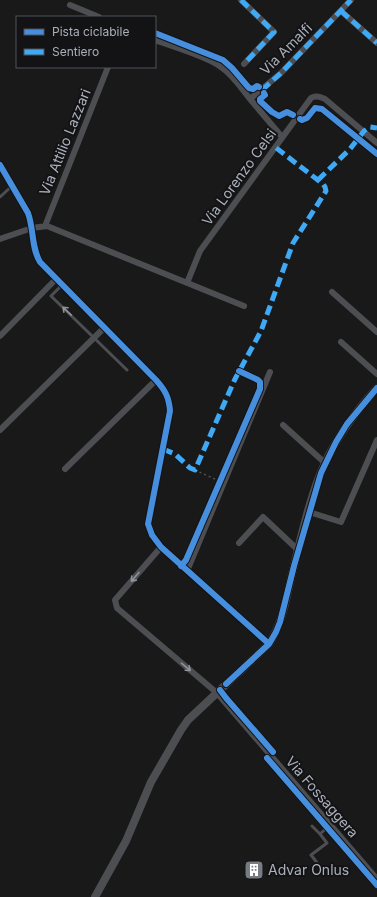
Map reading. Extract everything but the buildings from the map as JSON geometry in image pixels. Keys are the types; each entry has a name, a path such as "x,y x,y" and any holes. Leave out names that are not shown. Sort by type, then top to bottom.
{"street":[{"path":"241,0 274,32 244,64"},
{"name":"Via Amalfi","path":"250,99 281,73 351,0"},
{"path":"70,5 97,16"},
{"path":"341,11 377,43"},
{"path":"156,40 209,60 220,66 232,77 282,137"},
{"name":"Via Attilio Lazzari","path":"45,226 108,68"},
{"name":"Via Lorenzo Celsi","path":"187,283 200,251 307,102 314,96 319,96 325,99 377,142"},
{"path":"0,165 28,213 36,254 40,262 156,380 164,389 169,399 170,411 148,524 152,535 161,547 269,644"},
{"path":"0,239 32,228 45,226 244,306"},
{"path":"0,336 56,279"},
{"path":"332,292 377,332"},
{"path":"0,430 104,328"},
{"path":"341,342 377,374"},
{"path":"187,571 270,372"},
{"path":"65,469 156,380"},
{"path":"95,897 126,841 151,782 180,730 188,720 269,644 280,622 298,550 317,483 325,463 347,424 377,388"},
{"path":"283,425 325,463"},
{"path":"309,512 341,522 377,440"},
{"path":"239,543 263,517 298,550"},
{"name":"Via Fossaggera","path":"161,547 115,600 117,608 217,693 377,880"}],"lane":[{"path":"0,197 12,186"},
{"path":"62,285 51,296 127,370"},
{"path":"320,834 330,825"},
{"path":"312,826 327,843 311,855 322,869"}],"path":[{"path":"195,470 220,481"},
{"path":"217,488 223,474"}],"marked path":[{"path":"241,0 274,32 244,64"},
{"path":"262,90 281,73 351,0"},
{"path":"341,11 377,43"},
{"path":"318,180 350,149 364,131 370,127 377,128"},
{"path":"163,449 175,454 190,468 195,470 235,379 261,331 293,243 326,191 323,184 275,147"}],"cycle path":[{"path":"156,33 223,60 249,88 253,89 257,86 259,87"},
{"path":"264,93 265,95 260,99 260,101 272,112 279,116 287,112 293,115"},
{"path":"300,119 302,120 307,118 315,108 322,109 377,154"},
{"path":"0,165 28,213 35,250 40,262 156,380 166,394 170,411 148,524 152,535 161,547 269,644"},
{"path":"181,566 186,560 260,389 260,382 258,380 239,371"},
{"path":"226,684 269,644 276,632 321,473 336,442 347,424 377,388"},
{"path":"220,690 273,752"},
{"path":"267,758 377,885"}],"place":[{"name":"Advar Onlus","path":"254,870"}]}
